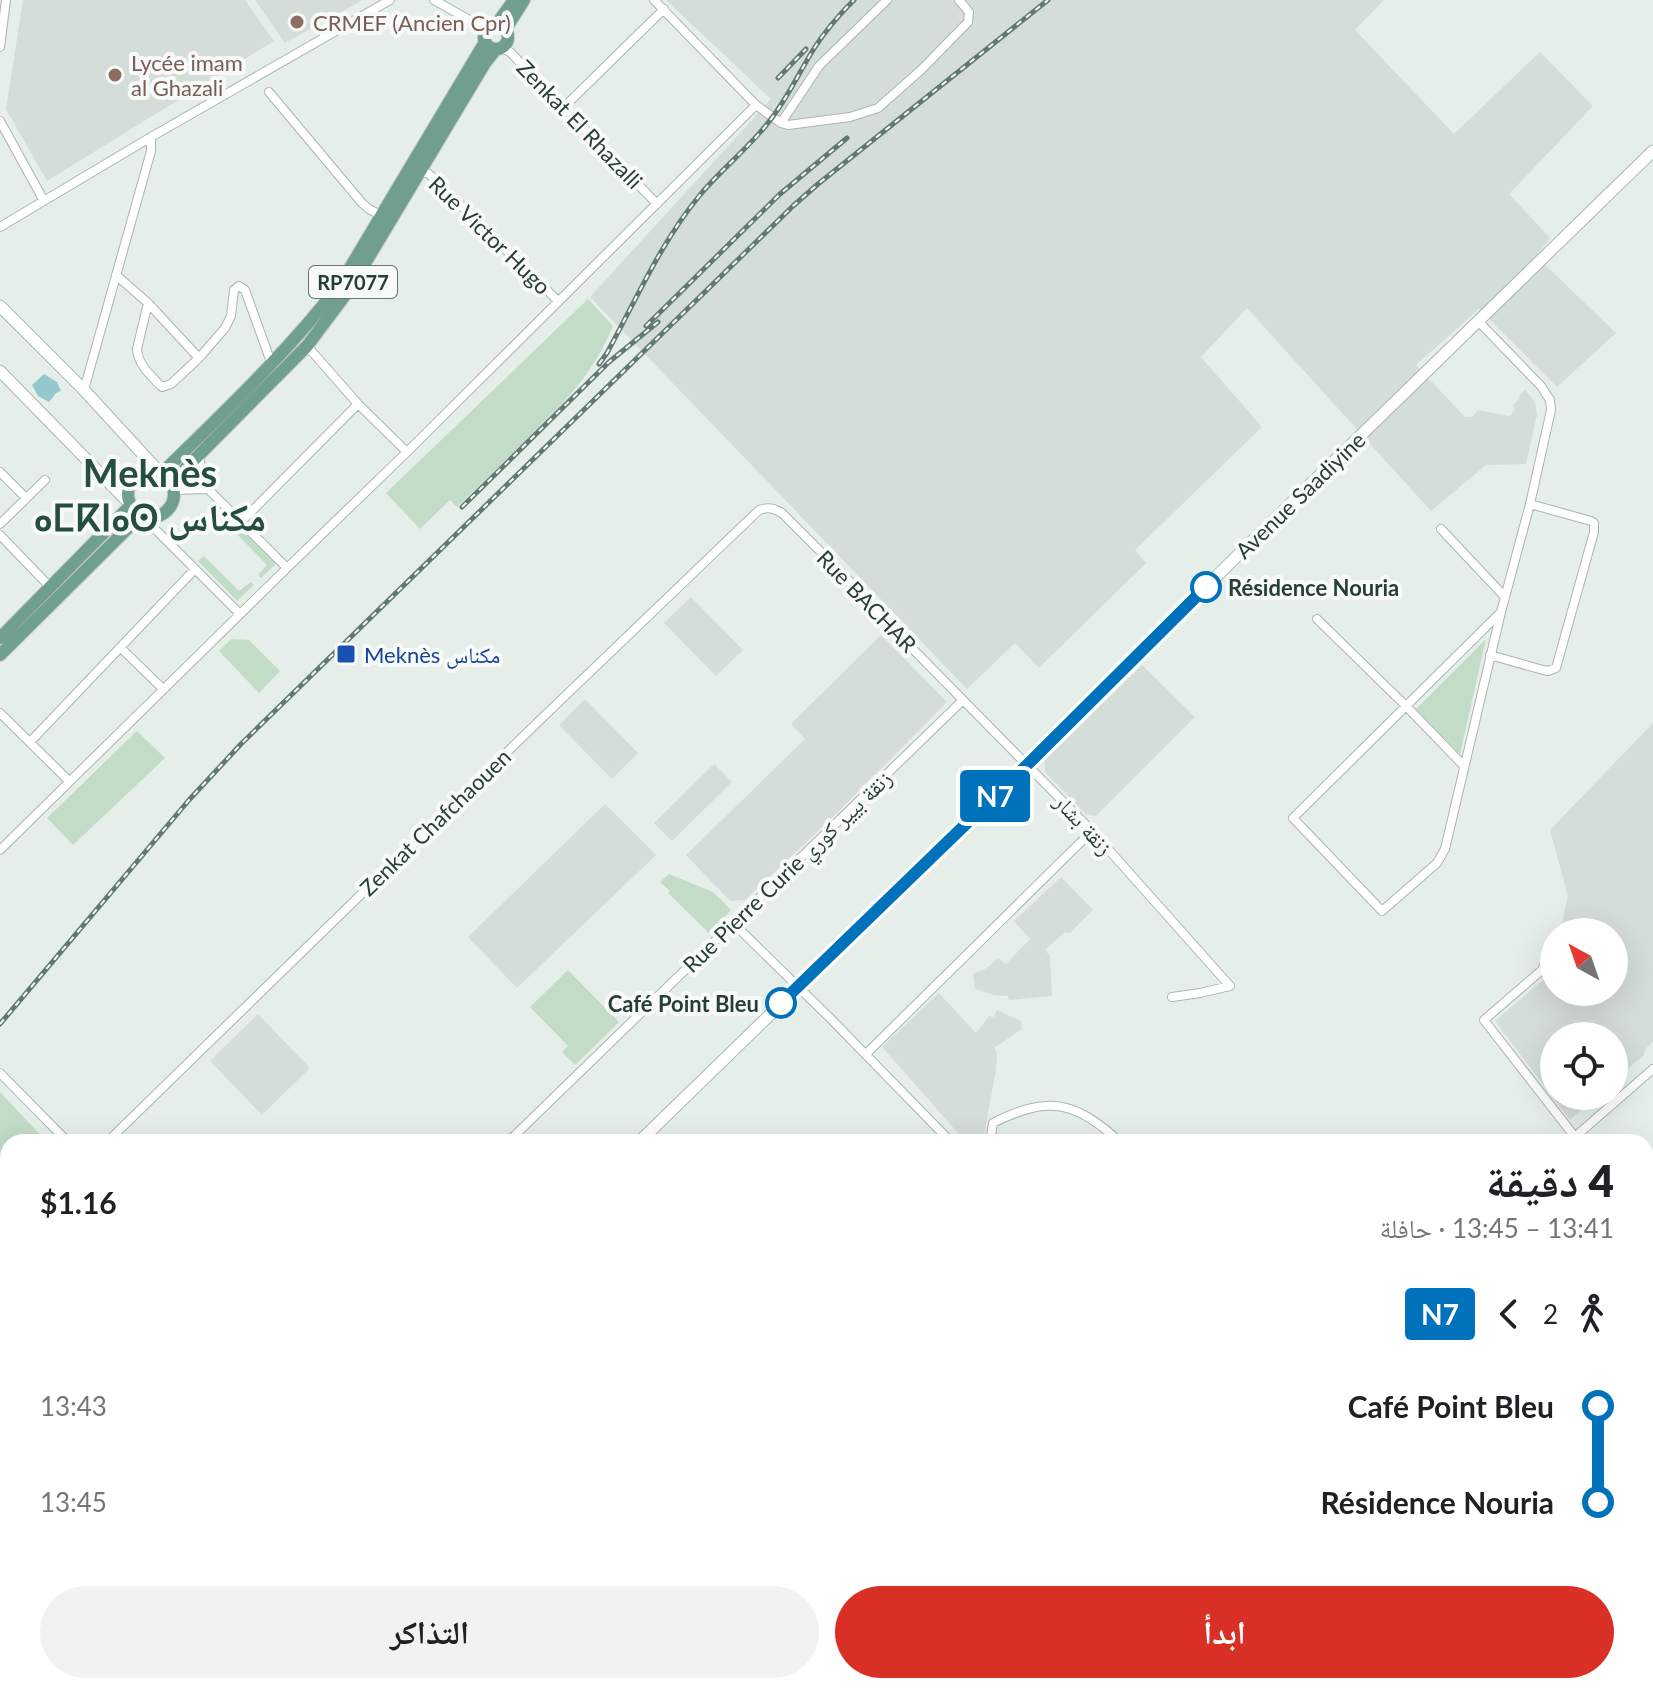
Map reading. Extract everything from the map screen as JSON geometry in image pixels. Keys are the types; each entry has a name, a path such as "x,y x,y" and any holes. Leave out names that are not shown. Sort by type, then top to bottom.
{"main road":[{"name":"RP7077","path":"0,638 131,505 129,491 135,478 147,472 161,474 272,365 315,317 341,283 514,0"},
{"name":"RP7077","path":"0,655 141,515 162,514 172,503 172,487 199,455 307,346 349,290 421,171 485,63 492,35 524,0"},
{"name":"Avenue Saadiyine","path":"647,1134 1653,151"},
{"path":"0,306 84,390 172,487"},
{"path":"0,371 141,515"}],"street":[{"path":"0,47 6,0"},
{"path":"0,227 390,0"},
{"name":"Zenkat El Rhazalli","path":"434,0 492,35 657,204"},
{"path":"654,0 756,105 781,123 798,125 850,117 884,104 968,22 969,12 959,0"},
{"path":"781,123 819,66 887,0"},
{"path":"563,108 664,9"},
{"path":"269,92 362,203 382,216"},
{"path":"0,850 756,105"},
{"path":"0,121 44,201"},
{"path":"84,390 151,151 151,137"},
{"name":"Rue Victor Hugo","path":"421,171 429,174 558,301"},
{"path":"116,275 148,303 199,358"},
{"path":"148,303 138,356 160,385 171,384 229,323 233,293 239,286 245,290 272,365"},
{"path":"1479,322 1541,386 1550,400 1550,418 1445,849 1437,863 1382,911 1293,818 1501,612"},
{"path":"307,346 358,404 407,452"},
{"path":"241,522 358,404"},
{"path":"199,455 208,489 287,568"},
{"path":"0,472 26,498"},
{"path":"0,524 45,480"},
{"path":"172,487 208,489"},
{"path":"1490,655 1548,671 1556,668 1594,532 1591,521 1530,504"},
{"name":"Rue BACHAR","path":"767,508 782,513 963,700"},
{"name":"Zenkat Chafchaouen","path":"115,1134 540,720 759,510 767,508"},
{"path":"141,515 240,614"},
{"path":"1441,529 1505,597"},
{"path":"0,535 51,588"},
{"path":"30,742 195,569"},
{"path":"1317,619 1464,766"},
{"path":"121,648 163,689"},
{"name":"زنقة بشار","path":"963,700 1092,831 1230,986 1172,997"},
{"name":"Rue Pierre Curie زنقة بيير كوري","path":"518,1134 963,700"},
{"path":"0,713 69,781"},
{"path":"866,1054 1092,831"},
{"path":"733,923 943,1134"},
{"path":"1540,972 1484,1020 1568,1134"},
{"path":"1579,1134 1653,1069"},
{"path":"0,1073 60,1134"},
{"path":"991,1134 993,1123 1038,1106 1056,1105 1085,1115 1111,1134"}],"shaded area":[{"name":"Lycée imam al Ghazali","path":"23,0 245,0 274,41 47,181 6,109"},
{"name":"CRMEF (Ancien Cpr)","path":"255,0 363,0 285,43"},
{"path":"666,0 1384,0 1355,30 1454,134 1540,52 1593,106 1509,194 1550,238 1536,256 1616,333 1557,387 1479,309 1416,365 1465,417 1472,417 1478,410 1510,416 1519,395 1525,390 1535,402 1537,415 1526,464 1486,465 1431,511 1247,308 1201,357 1262,427 1135,550 1146,563 1039,668 1015,643 967,689 590,297 771,99"},
{"path":"691,597 743,650 716,676 664,623"},
{"path":"881,635 947,702 745,900 730,901 686,855 805,739 791,724"},
{"path":"1142,665 1195,717 1096,816 1086,814 1045,772 1045,760"},
{"path":"585,699 638,753 612,779 559,725"},
{"path":"1653,723 1653,1042 1628,1069 1628,1022 1540,1022 1540,1080 1495,1021 1540,982 1540,1006 1628,1006 1628,918 1563,918 1568,896 1550,830"},
{"path":"714,764 732,782 672,841 654,823"},
{"path":"605,804 656,855 517,988 468,937"},
{"path":"1061,877 1093,910 1070,933 1065,932 1045,950 1050,956 1052,996 1009,1000 1008,996 975,989 973,974 987,968 998,958 1006,964 1030,939 1014,921"},
{"path":"939,993 976,1033 989,1016 994,1017 997,1010 1021,1021 1022,1029 994,1048 997,1053 996,1069 984,1134 959,1134 882,1047"},
{"path":"258,1014 310,1068 262,1115 210,1061"},
{"path":"1562,1110 1581,1110 1570,1120"}],"green space":[{"path":"588,299 613,326 586,375 551,416 457,507 450,500 420,529 386,493"},
{"path":"238,523 278,562 261,578 258,575 267,565 232,529"},
{"path":"204,556 239,591 251,582 254,585 237,601 198,561"},
{"path":"231,639 249,640 280,671 259,693 219,651"},
{"path":"1486,639 1460,754 1416,709"},
{"path":"137,731 165,758 73,845 47,818"},
{"path":"669,874 713,892 731,910 709,933 660,882"},
{"path":"568,970 619,1022 575,1065 562,1052 568,1046 530,1007"},
{"path":"0,1092 39,1134 0,1134"}],"water":[{"path":"44,374 57,382 61,391 49,402 38,396 32,385"}],"railway":[{"path":"599,364 686,213 766,126 819,41 854,0"},
{"path":"0,1024 189,800 241,744 793,206 1048,0"},
{"path":"778,78 806,49"},
{"path":"646,326 780,194 847,138"},
{"path":"462,507 609,362 658,322"}],"bus line":[{"name":"N7","path":"781,1003 1206,587"}],"place":[{"name":"CRMEF (Ancien Cpr)","path":"297,22"},
{"name":"Lycée imam al Ghazali","path":"115,75"},
{"name":"Résidence Nouria","path":"1206,587"},
{"name":"Meknès مكناس","path":"346,654"},
{"name":"Café Point Bleu","path":"781,1003"}],"district":[{"name":"Meknès ⴰⵎⴽⵏⴰⵙ مكناس","path":"150,494"}]}
